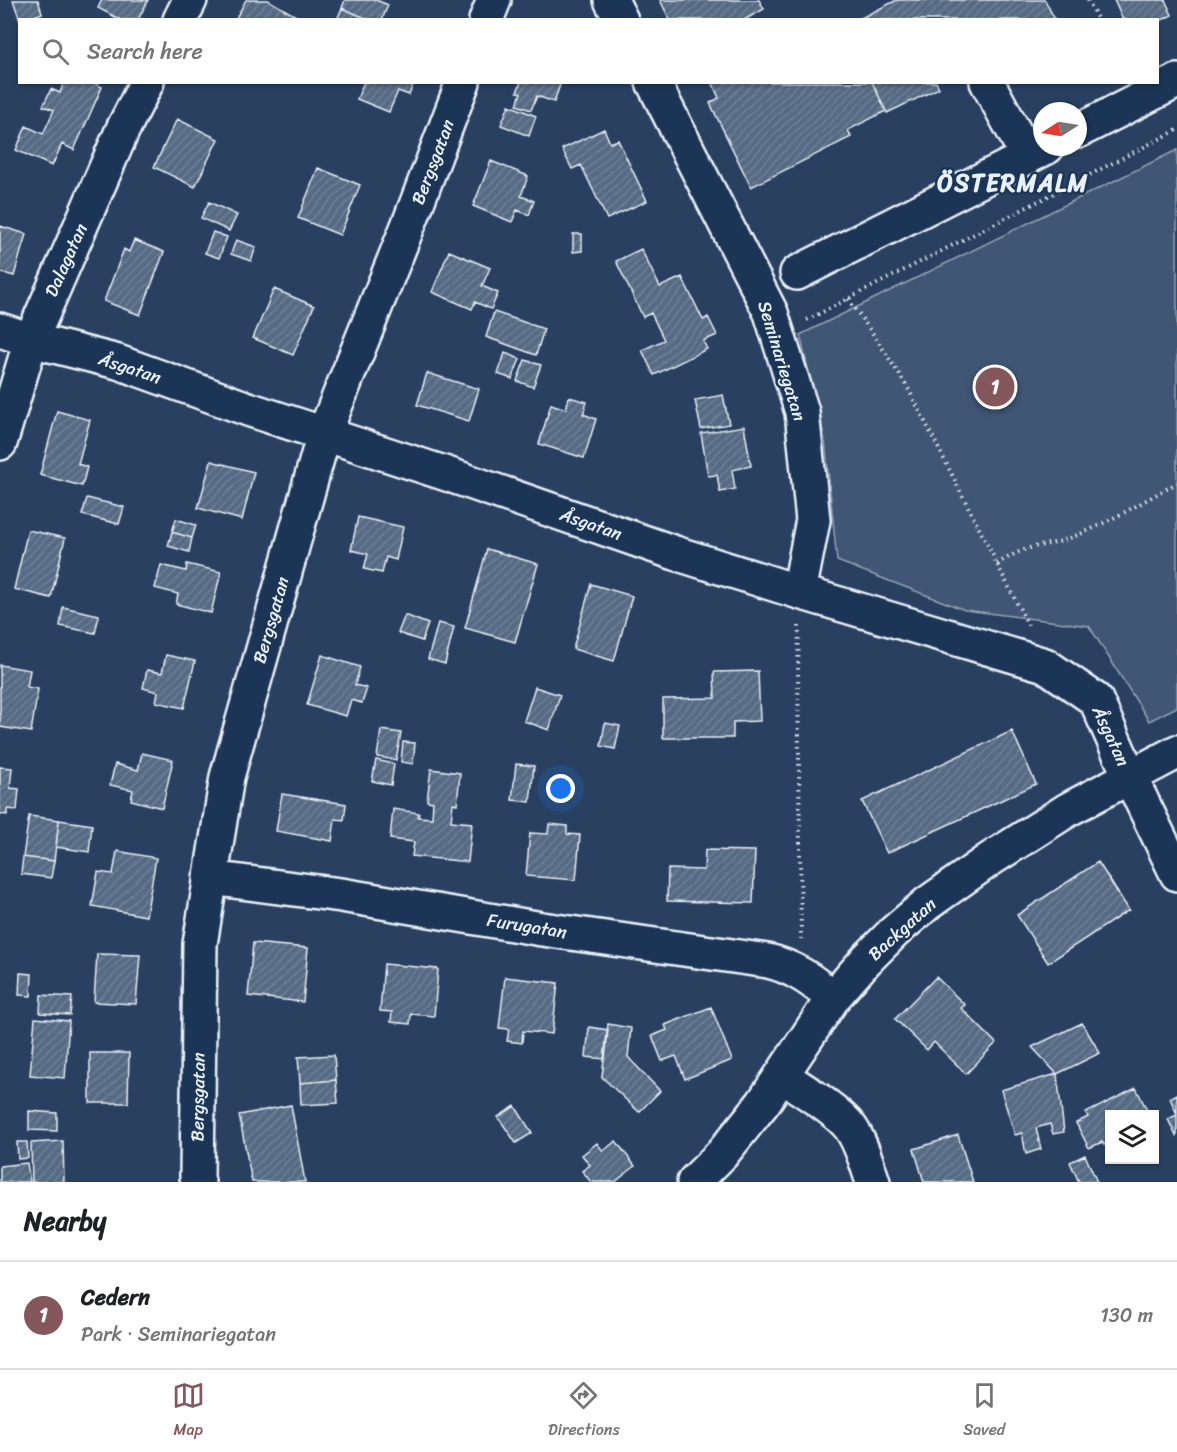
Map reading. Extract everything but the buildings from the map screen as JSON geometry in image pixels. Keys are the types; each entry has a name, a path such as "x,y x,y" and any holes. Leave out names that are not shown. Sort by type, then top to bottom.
{"street":[{"path":"181,18 190,0"},
{"path":"487,18 494,0"},
{"path":"611,0 620,18"},
{"path":"1087,126 1177,81"},
{"name":"Dalagatan","path":"0,443 31,340 123,129 146,84"},
{"name":"Bergsgatan","path":"198,1182 200,944 227,777 324,434 462,84"},
{"name":"Seminariegatan","path":"654,84 766,303 802,412 813,520 799,604"},
{"path":"988,84 1033,146"},
{"path":"797,273 1033,154"},
{"name":"Åsgatan","path":"0,330 118,362 248,409 447,474 675,553 799,604 1045,665 1096,700 1177,874"},
{"name":"Backgatan","path":"694,1182 722,1154 763,1103 833,998 894,932 928,903 1070,809 1177,752"},
{"name":"Furugatan","path":"210,878 341,895 542,929 768,961 783,964 798,972 833,998"},
{"path":"782,1076 839,1116 851,1128 861,1147 873,1182"}],"path":[{"path":"1088,0 1097,18"},
{"path":"777,335 1177,130"},
{"path":"848,299 909,390 1030,630"},
{"path":"997,564 1029,548 1055,544 1073,538 1177,483"},
{"path":"799,604 801,948"}],"shaded area":[{"path":"1177,150 1177,707 1149,721 1089,626 965,610 837,561 825,440 800,335"}],"place":[{"name":"Cedern","path":"995,387"}],"district":[{"name":"ÖSTERMALM","path":"1013,183"}]}
